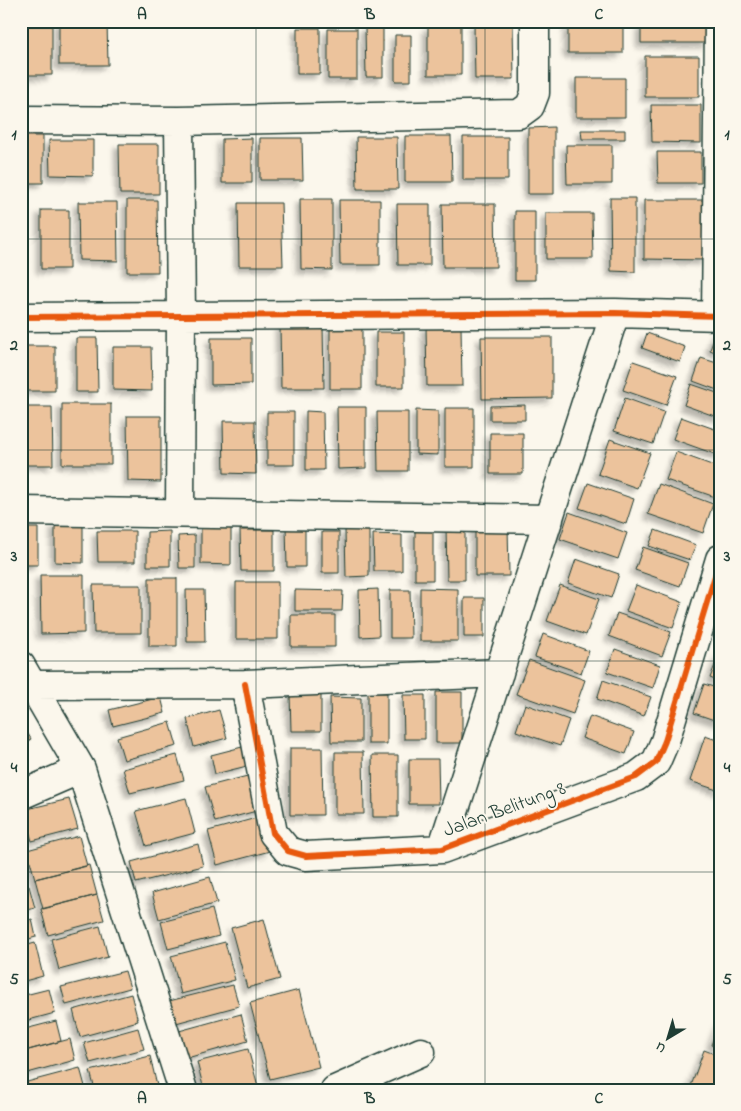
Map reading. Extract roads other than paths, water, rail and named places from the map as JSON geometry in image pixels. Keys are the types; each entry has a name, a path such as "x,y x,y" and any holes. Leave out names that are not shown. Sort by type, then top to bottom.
{"street":[{"path":"21,120 179,121 519,114 530,106 535,92 536,21"},
{"path":"21,317 615,313 718,316 719,21"},
{"path":"179,121 181,316 180,513"},
{"path":"442,849 615,313"},
{"path":"21,511 549,519"},
{"name":"Jalan Belitung 8","path":"245,684 273,833 288,851 306,856 442,849 636,777 656,762 668,731 720,559"},
{"path":"27,675 245,684 499,673"},
{"path":"27,675 81,769 183,1090"},
{"path":"21,795 81,769"},
{"path":"335,1090 421,1052"}]}
